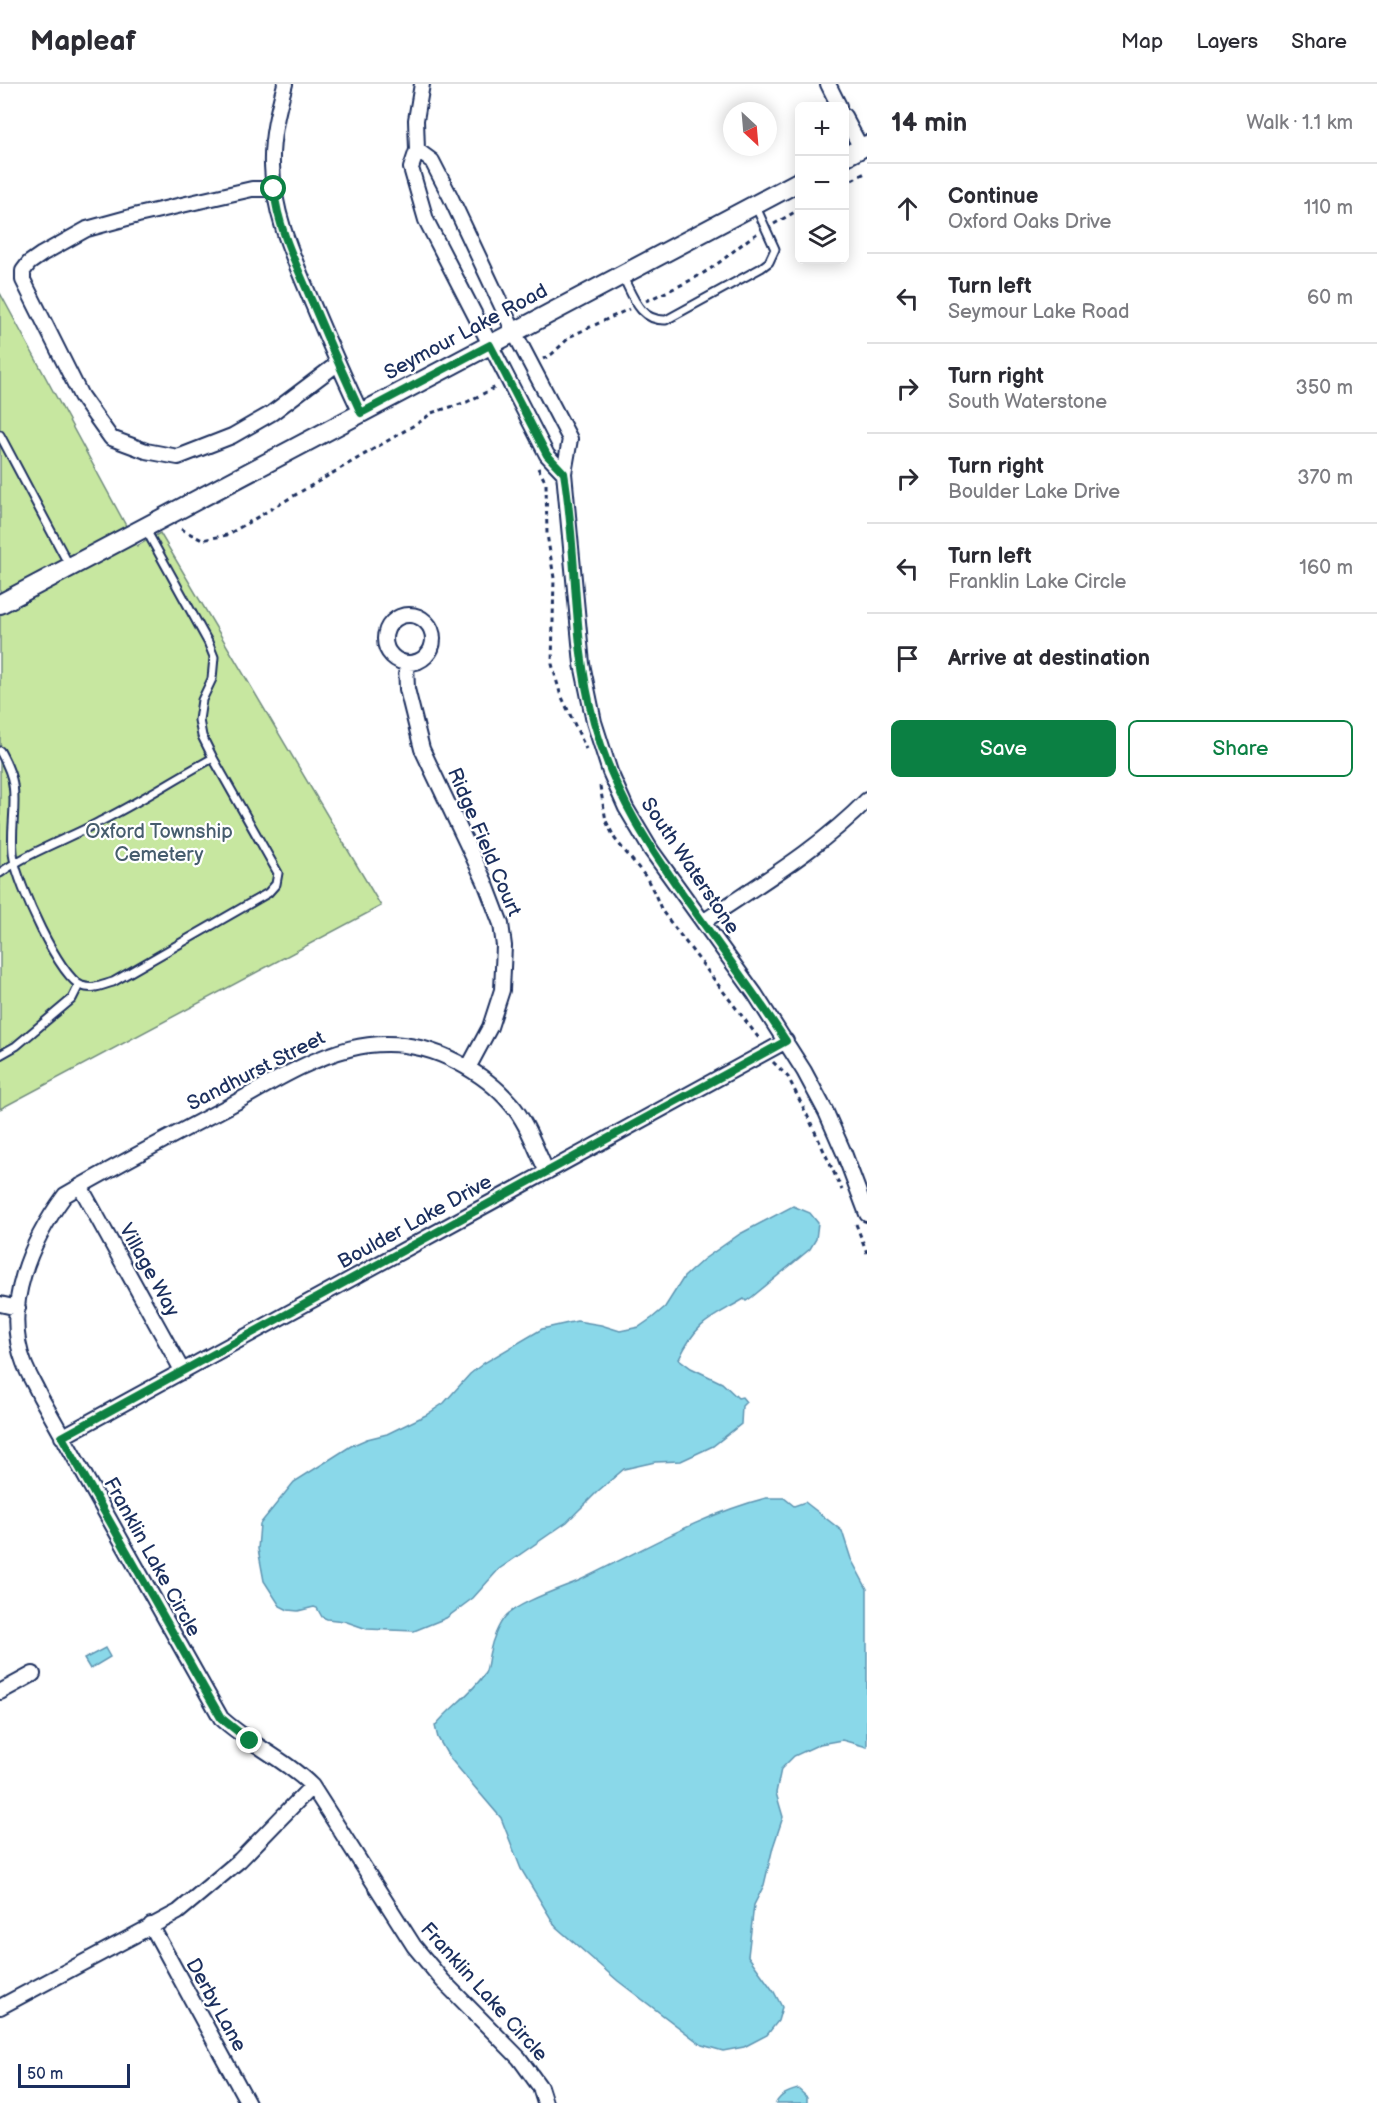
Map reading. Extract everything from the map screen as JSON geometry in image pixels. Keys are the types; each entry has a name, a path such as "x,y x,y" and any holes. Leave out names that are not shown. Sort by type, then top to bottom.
{"street":[{"path":"285,84 272,153 274,189 285,235 361,413"},
{"path":"422,84 416,120 417,150 411,168 426,220 547,455 564,473"},
{"path":"828,84 837,102"},
{"path":"849,130 857,150"},
{"name":"South Waterstone","path":"417,150 432,161 514,332 570,439 564,473 582,664 594,722 610,772 626,808 651,850 754,994 804,1071 826,1112 867,1214"},
{"name":"Seymour Lake Road","path":"0,604 795,184"},
{"path":"274,189 252,189 87,229 28,263 23,271 23,280 81,396 111,438 146,451 178,457 232,436 272,413 338,363"},
{"name":"Ridge Field Court","path":"406,663 407,689 422,749 485,882 501,924 504,946 502,990 490,1027 468,1068"},
{"path":"703,922 814,847 845,822 867,800"},
{"name":"Boulder Lake Drive","path":"62,1437 786,1041"},
{"name":"Sandhurst Street","path":"18,1308 22,1282 34,1245 49,1217 65,1195 291,1072 333,1052 387,1042 436,1051 468,1068 511,1104 547,1172"},
{"name":"Village Way","path":"80,1186 183,1372"},
{"path":"0,1304 18,1308"},
{"name":"Franklin Lake Circle","path":"18,1308 17,1332 23,1362 62,1437 221,1718 234,1730 299,1773 312,1786 414,1946 459,1998 519,2058 540,2087 545,2103"},
{"path":"0,1692 33,1674"},
{"path":"0,2007 178,1912 240,1860 312,1786"},
{"name":"Derby Lane","path":"151,1925 248,2103"}],"lane":[{"path":"622,275 642,312 654,320 666,320 762,268 769,261 775,249 754,205"},
{"path":"0,435 70,567"},
{"path":"0,751 14,785 13,856 19,880 40,928 65,969 79,985 91,988 113,982 268,893 276,884 278,873 202,736 199,720 202,700 212,679 214,657 149,525"},
{"path":"0,873 15,863 102,821 213,758"},
{"path":"0,1055 16,1046 72,999 79,985"}],"path":[{"path":"849,181 867,172"},
{"path":"531,365 552,354 571,336 692,280 718,264 745,241 798,210"},
{"path":"181,529 202,540 227,535 423,420 431,413 467,402 508,380"}],"green space":[{"name":"Oxford Township Cemetery","path":"0,293 137,546 160,533 381,906 0,1109"}],"water":[{"path":"793,1206 810,1213 818,1223 816,1239 810,1249 752,1297 746,1301 744,1299 706,1322 692,1336 679,1359 691,1368 722,1383 738,1398 742,1397 746,1402 742,1406 741,1424 713,1446 681,1461 655,1462 624,1469 567,1522 499,1569 473,1598 446,1618 414,1631 367,1629 344,1621 322,1617 314,1607 298,1611 280,1606 264,1581 258,1549 260,1524 294,1482 351,1446 387,1434 426,1415 444,1403 470,1374 484,1363 542,1329 577,1321 620,1331 639,1327 665,1307 684,1277 704,1259 740,1234"},
{"path":"766,1498 784,1498 794,1506 805,1502 842,1531 851,1559 867,1589 867,1747 842,1740 820,1744 794,1756 781,1769 776,1793 783,1817 764,1885 754,1905 748,1956 782,2007 778,2021 767,2035 744,2047 723,2051 702,2045 618,1981 556,1927 521,1869 501,1818 449,1757 438,1738 435,1726 485,1673 496,1633 502,1620 511,1612 694,1524 741,1505"},
{"path":"105,1648 110,1657 90,1669 84,1659"},
{"path":"798,2089 807,2097 807,2103 776,2103 783,2095"}],"route":[{"path":"250,1741 221,1718 62,1437 786,1041 651,850 626,808 610,772 594,722 582,664 564,473 547,455 490,345 361,413 298,271 285,235 274,189"}]}
